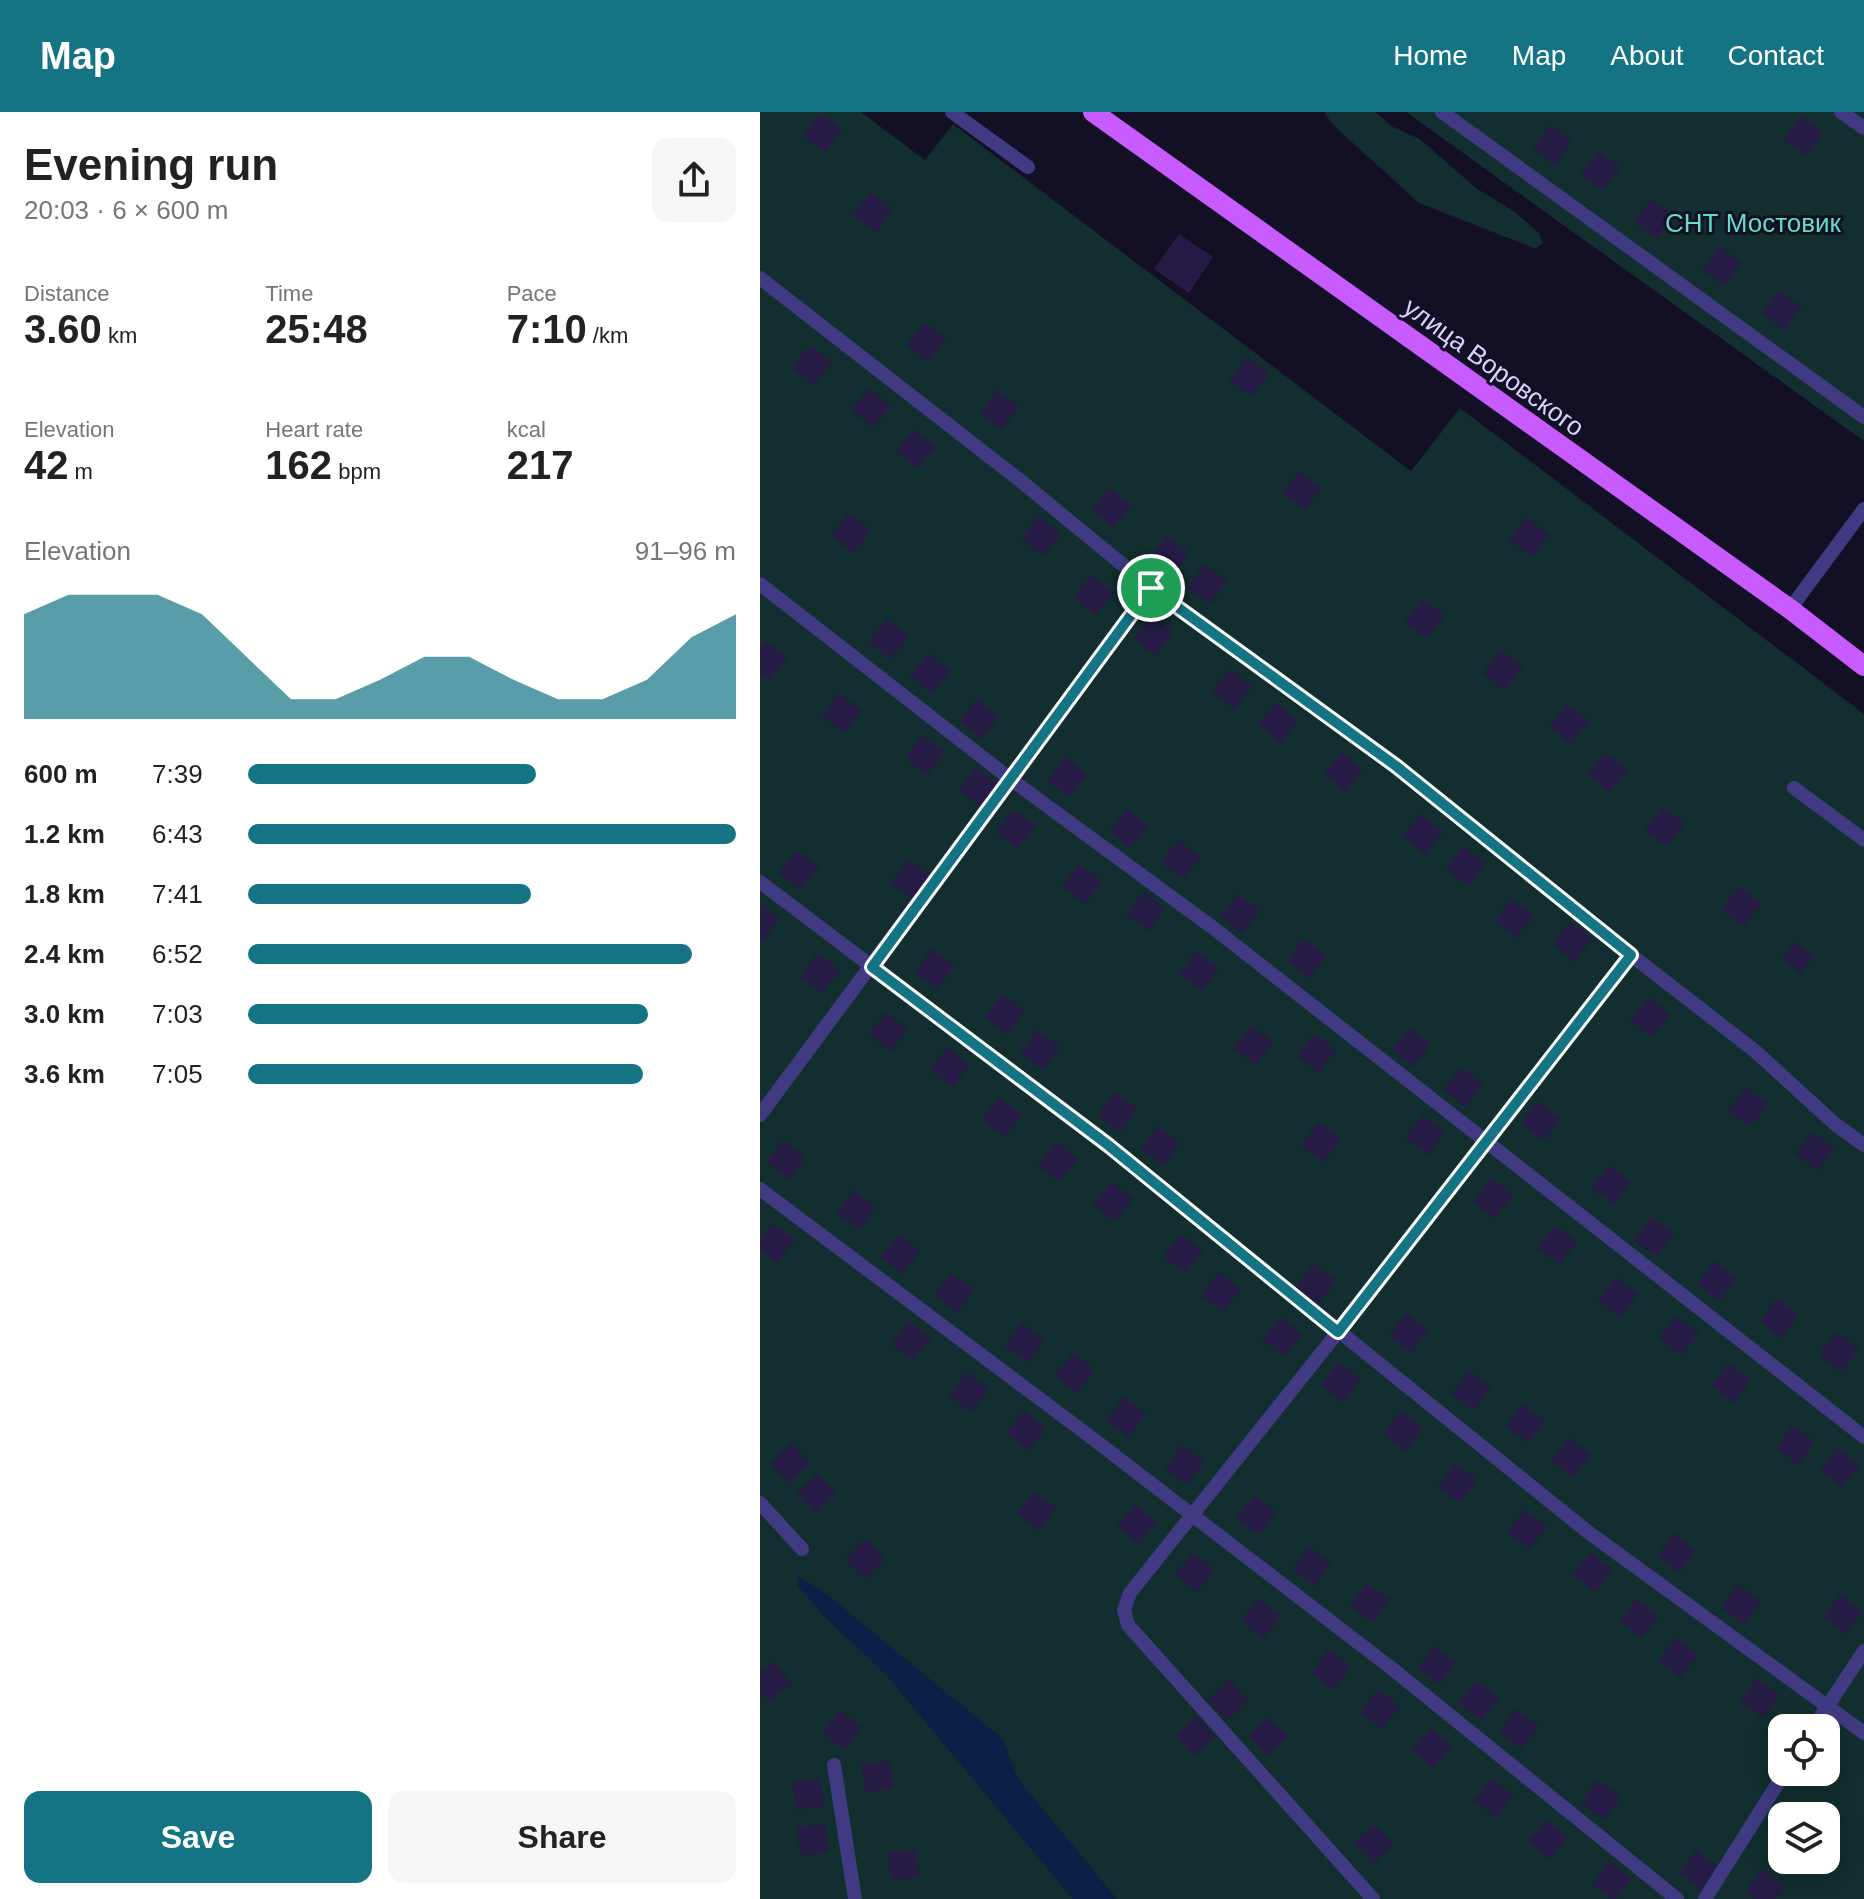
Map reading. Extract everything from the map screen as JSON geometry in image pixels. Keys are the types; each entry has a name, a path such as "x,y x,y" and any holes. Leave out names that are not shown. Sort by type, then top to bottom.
{"main road":[{"name":"улица Воровского","path":"1093,112 1790,609 1864,666"}],"lane":[{"path":"952,112 1028,167"},
{"path":"1442,112 1864,417"},
{"path":"1841,112 1864,128"},
{"path":"760,278 1022,482 1151,588 1396,766 1755,1051 1835,1124 1864,1145"},
{"path":"1790,609 1864,509"},
{"path":"760,584 1009,778 1212,927 1864,1437"},
{"path":"760,1115 1151,588"},
{"path":"1794,788 1864,840"},
{"path":"760,882 1108,1145 1588,1532 1864,1733"},
{"path":"1373,1899 1128,1625 1124,1610 1130,1593 1631,955"},
{"path":"760,1189 1395,1671 1677,1899"},
{"path":"760,1503 802,1549"},
{"path":"1822,1714 1864,1651"},
{"path":"834,1765 855,1899"},
{"path":"1705,1899 1776,1786"}],"green space":[{"path":"760,112 861,112 925,160 953,124 1411,471 1460,408 1864,714 1864,1899 760,1899"},
{"path":"1324,112 1375,112 1393,127 1420,139 1476,188 1515,212 1539,233 1543,243 1536,249 1419,203 1333,125"},
{"name":"СНТ Мостовик","path":"1406,112 1864,112 1864,441"}],"water":[{"path":"798,1577 820,1589 1003,1739 1018,1779 1117,1899 1073,1899 889,1678 824,1616 798,1586"}],"building":[{"path":"820,113 842,130 825,153 803,136"},
{"path":"1801,116 1823,133 1806,156 1783,139"},
{"path":"1550,125 1572,142 1555,165 1533,148"},
{"path":"1598,151 1620,168 1603,191 1581,174"},
{"path":"870,192 893,209 876,232 853,216"},
{"path":"1651,200 1674,216 1656,239 1634,222"},
{"path":"1179,234 1213,257 1189,293 1154,269"},
{"path":"1719,246 1741,263 1724,286 1702,269"},
{"path":"1779,290 1802,307 1784,330 1762,313"},
{"path":"924,322 946,339 929,362 907,345"},
{"path":"810,345 832,363 814,385 792,368"},
{"path":"1247,357 1269,373 1252,396 1229,380"},
{"path":"869,388 891,406 873,428 851,410"},
{"path":"997,390 1019,407 1002,430 980,413"},
{"path":"914,430 936,447 918,469 896,452"},
{"path":"1299,471 1322,488 1305,510 1282,494"},
{"path":"1109,488 1131,505 1114,528 1092,511"},
{"path":"849,513 871,530 853,553 831,535"},
{"path":"1039,516 1061,534 1043,556 1021,538"},
{"path":"1527,517 1549,534 1532,557 1509,540"},
{"path":"1166,536 1189,553 1172,576 1149,559"},
{"path":"1204,564 1227,581 1210,604 1187,588"},
{"path":"1092,575 1114,593 1095,615 1073,597"},
{"path":"1422,599 1445,616 1427,639 1405,622"},
{"path":"1152,616 1174,633 1156,656 1134,638"},
{"path":"887,619 909,637 890,659 869,641"},
{"path":"765,641 787,658 770,681 760,674 760,648"},
{"path":"1501,650 1523,667 1505,690 1483,673"},
{"path":"928,653 950,671 932,693 910,675"},
{"path":"1230,669 1252,687 1234,709 1212,691"},
{"path":"839,693 862,710 844,733 822,716"},
{"path":"977,699 999,717 981,739 959,721"},
{"path":"1276,703 1298,721 1280,743 1258,725"},
{"path":"1566,704 1589,721 1571,744 1549,727"},
{"path":"922,736 945,752 927,775 905,758"},
{"path":"1342,752 1363,769 1345,792 1323,774"},
{"path":"1605,752 1628,769 1610,792 1588,775"},
{"path":"1065,757 1087,775 1069,797 1047,780"},
{"path":"976,767 998,784 981,807 959,790"},
{"path":"1662,807 1685,824 1667,847 1645,830"},
{"path":"1127,808 1148,826 1130,849 1109,831"},
{"path":"1013,809 1035,826 1018,849 996,832"},
{"path":"1421,814 1443,832 1425,854 1403,836"},
{"path":"1179,840 1201,857 1183,879 1161,862"},
{"path":"1464,846 1486,864 1468,887 1446,869"},
{"path":"796,850 819,867 801,890 779,873"},
{"path":"908,860 931,877 913,900 891,883"},
{"path":"1079,864 1102,881 1085,904 1062,887"},
{"path":"1739,887 1762,904 1744,927 1722,910"},
{"path":"1143,892 1165,908 1148,931 1126,914"},
{"path":"1238,894 1260,911 1242,934 1220,916"},
{"path":"1512,899 1534,916 1516,938 1494,921"},
{"path":"760,903 780,918 763,941 760,939"},
{"path":"1570,921 1592,939 1574,962 1553,944"},
{"path":"1305,938 1327,956 1309,978 1287,960"},
{"path":"1796,942 1814,957 1800,973 1782,958"},
{"path":"932,949 954,966 937,989 915,972"},
{"path":"1196,951 1219,968 1202,991 1179,974"},
{"path":"817,953 840,970 823,993 800,977"},
{"path":"1002,994 1024,1011 1007,1034 985,1017"},
{"path":"1648,997 1670,1014 1653,1037 1630,1020"},
{"path":"886,1012 908,1029 891,1052 869,1034"},
{"path":"1251,1025 1273,1042 1256,1065 1233,1048"},
{"path":"1410,1027 1431,1045 1413,1067 1391,1050"},
{"path":"1037,1030 1060,1047 1043,1070 1020,1053"},
{"path":"1314,1034 1336,1050 1319,1073 1297,1056"},
{"path":"948,1047 970,1065 952,1087 930,1070"},
{"path":"1461,1067 1483,1085 1465,1107 1443,1089"},
{"path":"1745,1087 1768,1104 1750,1127 1728,1110"},
{"path":"1115,1092 1137,1109 1120,1132 1097,1115"},
{"path":"999,1097 1022,1115 1004,1137 982,1120"},
{"path":"1538,1101 1561,1119 1543,1141 1521,1124"},
{"path":"1423,1115 1445,1132 1428,1155 1405,1138"},
{"path":"1318,1122 1341,1139 1323,1162 1301,1145"},
{"path":"1158,1126 1180,1143 1163,1166 1141,1149"},
{"path":"1812,1132 1834,1148 1817,1171 1795,1154"},
{"path":"784,1140 806,1157 789,1180 767,1162"},
{"path":"1056,1142 1078,1159 1060,1182 1038,1165"},
{"path":"1609,1165 1631,1182 1614,1205 1591,1188"},
{"path":"1490,1178 1513,1195 1495,1218 1473,1201"},
{"path":"1111,1182 1133,1199 1115,1222 1093,1204"},
{"path":"854,1190 876,1208 859,1230 837,1213"},
{"path":"1651,1217 1674,1234 1657,1257 1634,1240"},
{"path":"773,1223 795,1240 777,1263 760,1249 760,1239"},
{"path":"1555,1225 1577,1242 1560,1265 1537,1248"},
{"path":"898,1234 920,1251 902,1274 880,1257"},
{"path":"1180,1234 1203,1251 1185,1273 1163,1256"},
{"path":"1714,1261 1737,1278 1719,1301 1697,1284"},
{"path":"1313,1264 1336,1281 1319,1304 1296,1287"},
{"path":"1219,1272 1241,1289 1223,1312 1201,1295"},
{"path":"952,1273 974,1290 957,1313 934,1295"},
{"path":"1616,1277 1638,1294 1621,1317 1598,1300"},
{"path":"1777,1298 1799,1315 1782,1338 1760,1321"},
{"path":"1406,1313 1428,1330 1411,1353 1389,1336"},
{"path":"1676,1316 1699,1333 1681,1355 1659,1338"},
{"path":"1280,1317 1302,1334 1284,1356 1262,1339"},
{"path":"909,1322 931,1339 913,1361 891,1344"},
{"path":"1022,1323 1044,1341 1027,1363 1005,1346"},
{"path":"1837,1332 1859,1349 1841,1372 1819,1355"},
{"path":"1073,1353 1095,1370 1077,1393 1055,1375"},
{"path":"1338,1362 1360,1379 1343,1402 1321,1385"},
{"path":"1729,1363 1751,1380 1734,1403 1711,1386"},
{"path":"1469,1371 1491,1388 1474,1410 1451,1394"},
{"path":"967,1372 989,1390 971,1412 949,1395"},
{"path":"1124,1397 1146,1414 1128,1437 1106,1420"},
{"path":"1523,1404 1545,1421 1528,1443 1506,1426"},
{"path":"1024,1411 1046,1429 1028,1451 1006,1433"},
{"path":"1400,1411 1423,1428 1405,1451 1383,1434"},
{"path":"1793,1425 1815,1442 1798,1465 1776,1448"},
{"path":"1569,1438 1591,1455 1574,1477 1551,1461"},
{"path":"791,1443 810,1463 789,1483 770,1463"},
{"path":"1182,1445 1204,1462 1187,1485 1165,1468"},
{"path":"1837,1448 1860,1465 1842,1488 1820,1471"},
{"path":"1455,1464 1478,1481 1460,1503 1438,1487"},
{"path":"817,1474 836,1494 816,1514 796,1494"},
{"path":"1034,1491 1056,1508 1039,1531 1017,1514"},
{"path":"1254,1495 1276,1512 1259,1535 1236,1518"},
{"path":"1135,1504 1157,1522 1139,1544 1117,1526"},
{"path":"1525,1510 1547,1527 1530,1549 1507,1532"},
{"path":"1674,1533 1696,1550 1679,1573 1657,1556"},
{"path":"866,1539 885,1559 864,1579 845,1559"},
{"path":"1309,1547 1331,1564 1314,1586 1292,1569"},
{"path":"1590,1552 1612,1569 1595,1592 1573,1575"},
{"path":"1193,1553 1215,1570 1197,1592 1175,1575"},
{"path":"1367,1583 1390,1600 1372,1623 1350,1606"},
{"path":"1738,1584 1761,1601 1743,1624 1721,1607"},
{"path":"1840,1594 1863,1611 1845,1634 1823,1617"},
{"path":"1259,1599 1281,1616 1263,1639 1241,1621"},
{"path":"1637,1599 1659,1616 1642,1638 1619,1621"},
{"path":"1676,1638 1698,1655 1681,1678 1659,1661"},
{"path":"1434,1646 1456,1662 1439,1685 1417,1668"},
{"path":"1329,1649 1351,1667 1333,1689 1311,1672"},
{"path":"774,1662 792,1684 769,1702 760,1691 760,1674"},
{"path":"1757,1678 1780,1695 1763,1718 1740,1701"},
{"path":"1229,1680 1248,1700 1227,1720 1208,1700"},
{"path":"1476,1681 1499,1698 1482,1721 1459,1703"},
{"path":"1378,1689 1400,1707 1382,1729 1360,1712"},
{"path":"1516,1709 1539,1726 1521,1749 1499,1732"},
{"path":"840,1710 862,1728 845,1750 823,1733"},
{"path":"1196,1716 1215,1736 1194,1756 1175,1736"},
{"path":"1268,1717 1288,1737 1268,1757 1248,1737"},
{"path":"1430,1728 1452,1745 1434,1768 1412,1750"},
{"path":"890,1760 894,1788 866,1793 861,1765"},
{"path":"820,1778 824,1806 796,1810 792,1782"},
{"path":"1492,1778 1514,1796 1496,1818 1474,1800"},
{"path":"1598,1780 1621,1797 1604,1820 1581,1803"},
{"path":"1546,1819 1568,1837 1549,1859 1528,1841"},
{"path":"825,1824 829,1852 801,1856 796,1828"},
{"path":"1374,1824 1394,1844 1373,1864 1354,1843"},
{"path":"915,1849 920,1876 892,1881 887,1853"},
{"path":"1696,1850 1718,1867 1701,1890 1679,1873"},
{"path":"1610,1861 1632,1879 1616,1899 1611,1899 1592,1884"},
{"path":"1762,1869 1784,1886 1774,1899 1755,1899 1745,1892"}],"route":[{"path":"1151,588 1396,766 1631,955 1338,1332 1108,1145 872,967 1151,588"}]}
